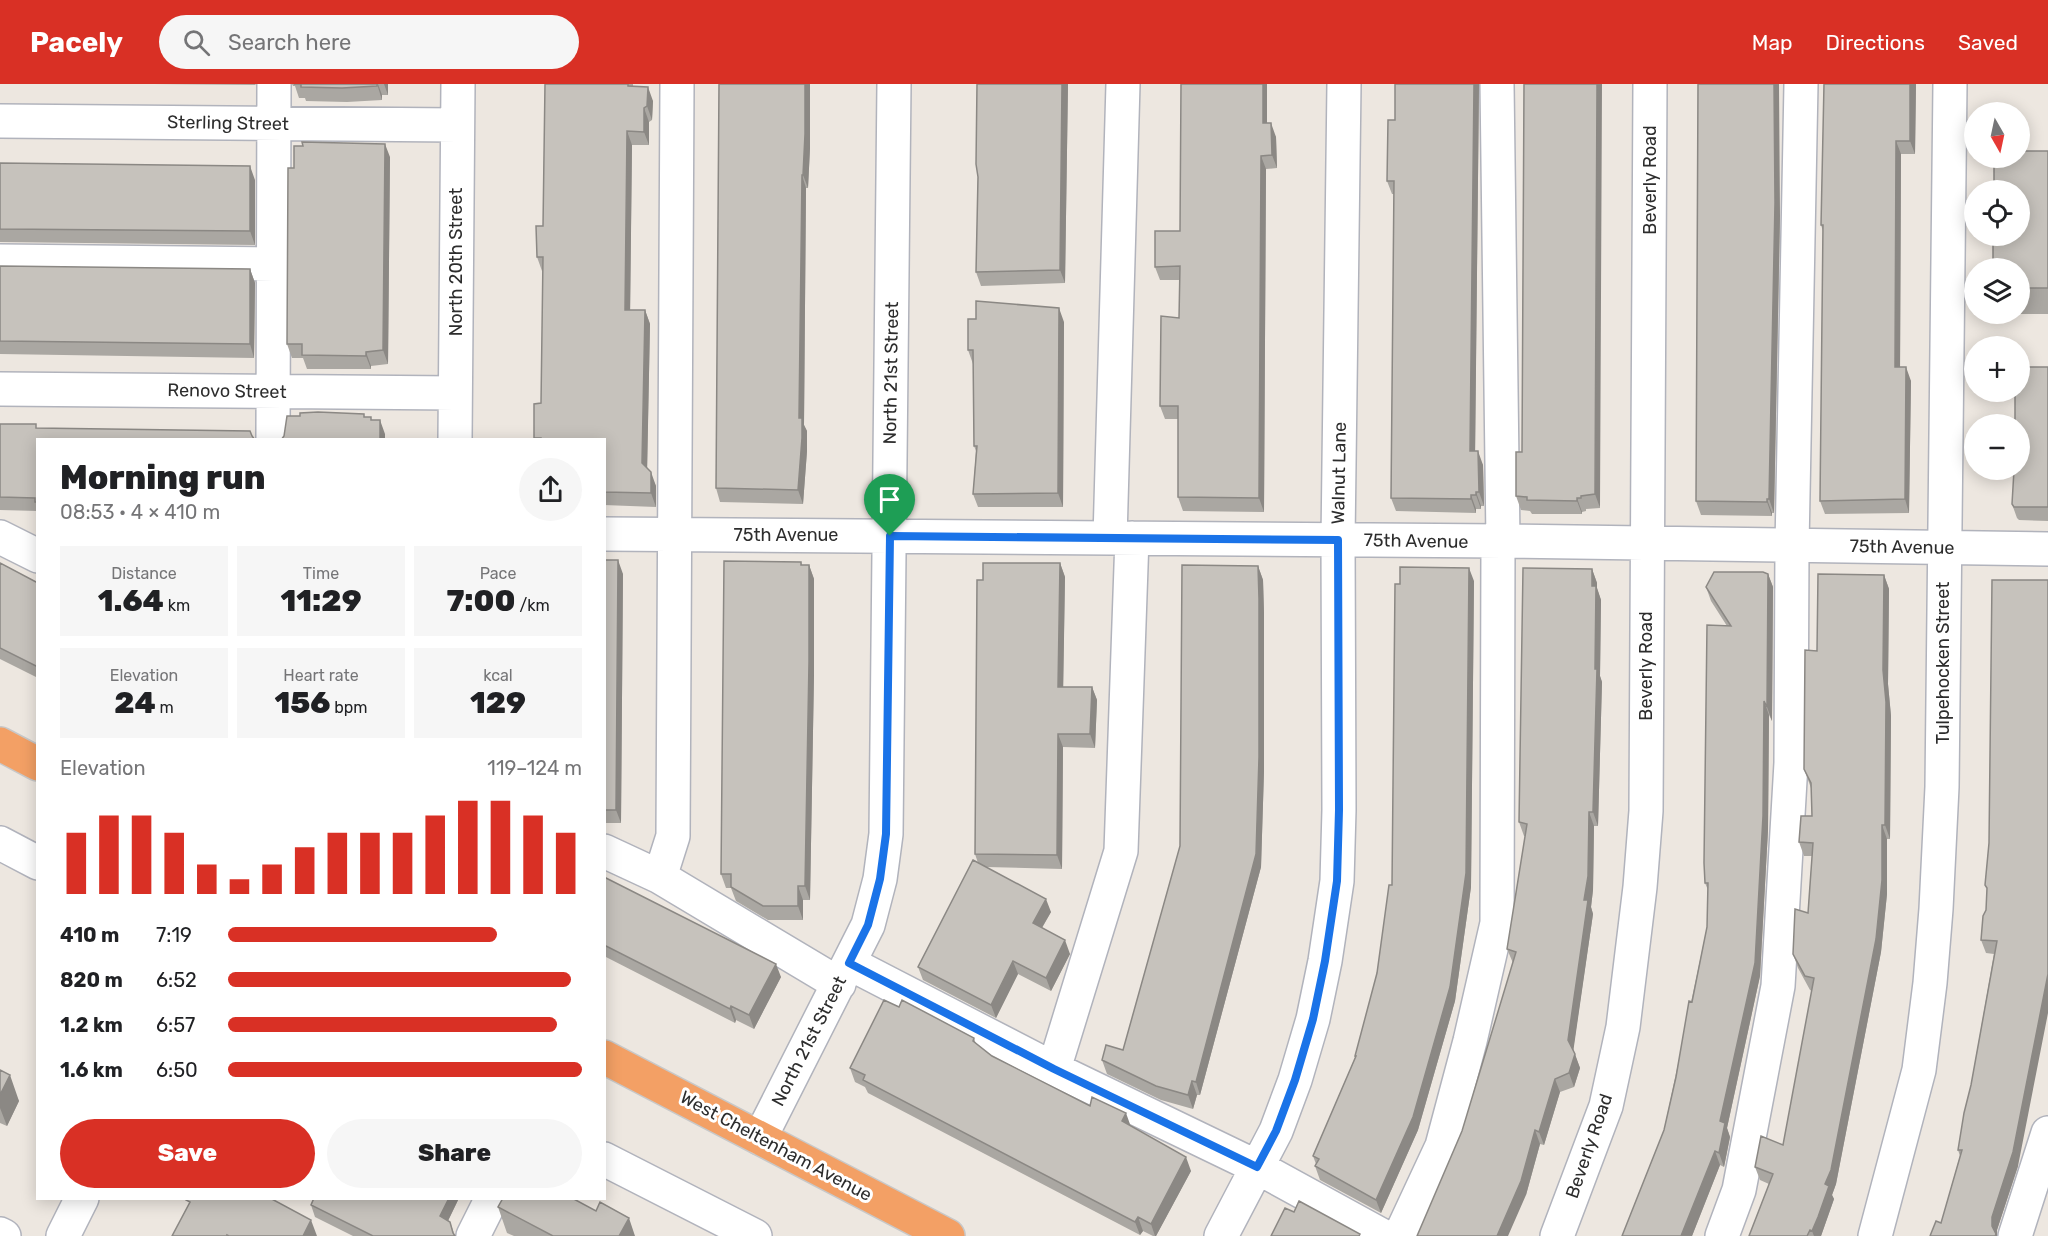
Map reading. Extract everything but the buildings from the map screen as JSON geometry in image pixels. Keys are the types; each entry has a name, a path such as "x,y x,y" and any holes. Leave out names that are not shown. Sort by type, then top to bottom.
{"highway":[{"path":"0,744 36,763"},
{"name":"West Cheltenham Avenue","path":"606,1058 948,1236"}],"street":[{"path":"273,438 274,84"},
{"name":"North 20th Street","path":"455,438 458,84"},
{"path":"660,877 673,836 677,84"},
{"name":"North 21st Street","path":"760,1138 868,925 880,879 886,834 894,84"},
{"path":"1054,1069 1121,851 1123,84"},
{"name":"Walnut Lane","path":"1221,1236 1276,1131 1291,1090 1313,1019 1325,961 1337,881 1338,540 1344,84"},
{"path":"1400,1236 1442,1146 1470,1041 1497,923 1501,542 1497,84"},
{"name":"Beverly Road","path":"1557,1236 1606,1106 1623,1027 1640,887 1646,811 1650,84"},
{"path":"1722,1236 1739,1190 1778,986 1791,763 1792,546 1801,84"},
{"name":"Tulpehocken Street","path":"1875,1236 1919,1070 1930,982 1942,787 1950,84"},
{"name":"Sterling Street","path":"0,121 457,125"},
{"path":"0,261 273,264"},
{"name":"Renovo Street","path":"0,388 455,393"},
{"name":"75th Avenue","path":"606,534 2048,549"},
{"path":"0,537 36,555"},
{"path":"0,843 36,862"},
{"path":"606,852 660,877 844,974 1054,1069 1257,1167 1383,1236"},
{"path":"2015,1236 2048,1133"},
{"path":"606,1160 755,1236"},
{"path":"63,1236 81,1200"},
{"path":"473,1236 491,1200"},
{"path":"0,1234 4,1236"}],"route":[{"path":"890,536 1338,540 1337,881 1325,961 1313,1019 1295,1080 1276,1131 1257,1167 1054,1069 849,963 868,925 880,879 886,834 890,536"}]}
